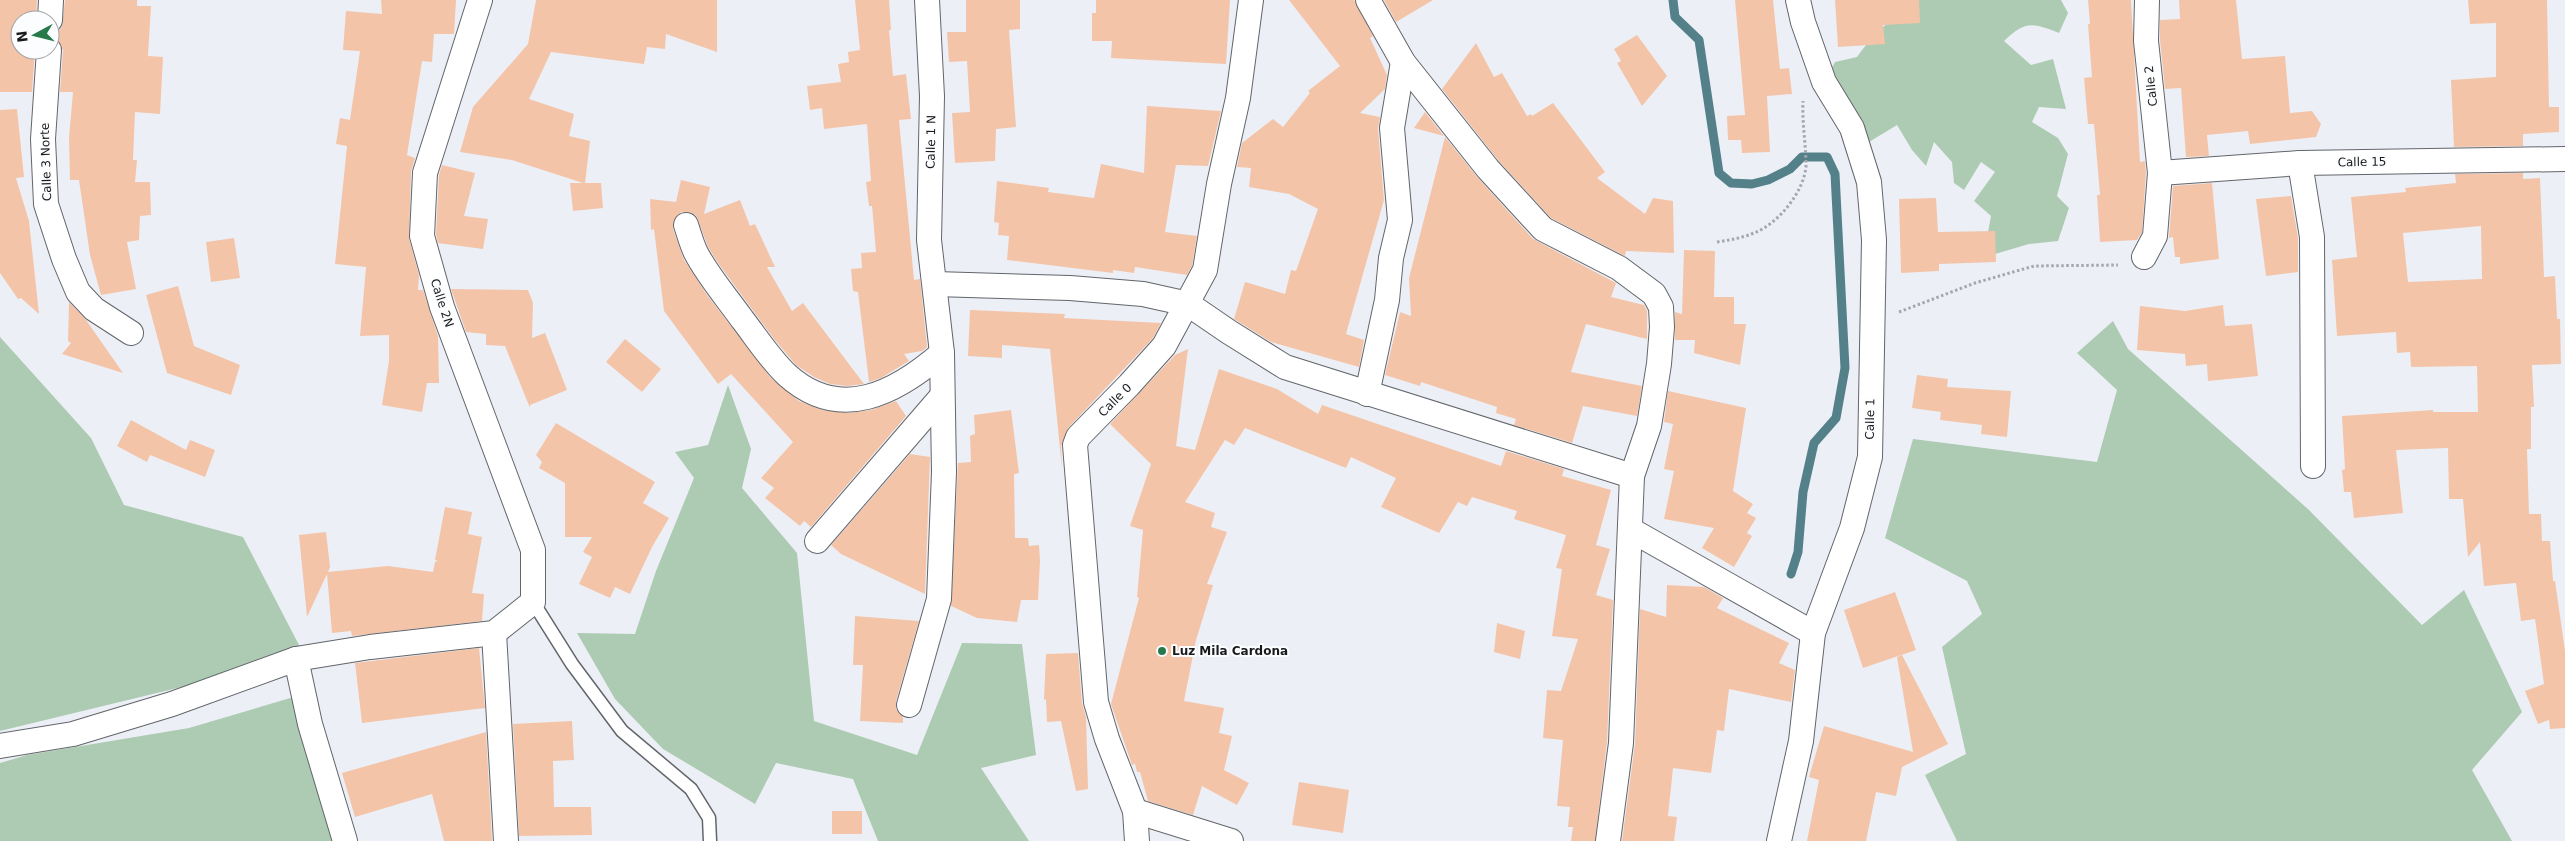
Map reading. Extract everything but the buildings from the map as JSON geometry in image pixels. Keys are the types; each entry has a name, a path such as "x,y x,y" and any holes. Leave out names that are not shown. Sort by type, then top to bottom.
{"street":[{"name":"Calle 2N","path":"480,0 425,173 422,236 442,307 533,550 533,602"},
{"name":"Calle 1 N","path":"909,705 939,599 944,472 942,353 929,240 932,96 927,0"},
{"name":"Calle 0","path":"1137,841 1135,811 1107,739 1096,702 1076,444 1078,437 1130,385 1164,346 1205,270 1219,184 1238,98 1251,0"},
{"path":"1368,0 1403,62 1488,169 1543,229 1619,268 1654,294 1661,307 1662,327 1659,364 1649,426 1632,476 1621,743 1608,841"},
{"name":"Calle 1","path":"1778,841 1801,741 1813,633 1852,528 1870,457 1874,240 1869,182 1852,128 1824,82 1803,22 1798,0"},
{"name":"Calle 2","path":"2144,257 2155,236 2160,173 2146,41 2147,0"},
{"name":"Calle 3 Norte","path":"48,60 43,139 46,204 64,259 78,292 94,309 131,333"},
{"path":"1367,394 1387,300 1391,258 1400,220 1392,128 1403,62"},
{"name":"Calle 15","path":"2160,173 2300,163 2565,159"},
{"path":"2300,163 2312,237 2314,466"},
{"path":"686,225 696,253 756,337 788,375 812,391 840,400 862,399 901,384 920,372 942,353"},
{"path":"935,284 1070,288 1142,294 1188,304 1285,367 1632,476"},
{"path":"817,541 942,396"},
{"path":"1631,530 1813,633"},
{"path":"0,746 82,731 172,704 296,659 370,647 494,634 533,602"},
{"path":"494,634 506,841"},
{"path":"296,659 310,724 345,841"},
{"path":"1135,811 1231,841"}],"lane":[{"path":"533,602 572,664 622,731 691,789 709,818 710,841"}],"path":[{"path":"1717,242 1756,233 1769,224 1798,194 1802,186 1806,167 1804,150"},
{"path":"1872,321 1909,309 1975,283 2034,266 2130,265 2144,257"}],"green space":[{"path":"1898,0 2061,0 2068,13 2059,33 2043,27 2030,25 2018,29 2004,41 2031,65 2053,59 2066,109 2039,107 2032,122 2058,138 2068,154 2057,196 2069,208 2058,241 2029,244 1995,254 1988,232 1991,216 1974,201 1995,172 1981,162 1964,190 1954,183 1952,162 1934,142 1926,166 1912,150 1897,125 1869,142 1824,82 1835,62 1857,57 1898,11"},
{"path":"2113,321 2128,349 2309,510 2422,625 2464,590 2522,712 2472,770 2512,841 1957,841 1925,775 1966,754 1942,647 1982,614 1967,581 1885,538 1913,439 2097,462 2117,390 2077,353"},
{"path":"0,337 91,438 124,505 243,537 300,647 194,684 0,731"},
{"path":"728,385 751,449 742,488 797,553 814,721 917,755 962,643 1022,644 1036,755 981,768 1029,841 878,841 853,779 776,763 755,804 663,749 615,699 577,633 635,634 656,571 694,478 675,452 708,445"},
{"path":"297,696 341,841 0,841 0,763 27,755 189,728"}],"waterway":[{"path":"1673,0 1675,17 1699,40 1719,173 1731,183 1752,184 1768,180 1790,169 1802,157 1827,157 1835,174 1845,368 1836,418 1814,443 1803,492 1798,552 1791,574"}],"place":[{"name":"Luz Mila Cardona","path":"1162,651"}]}
